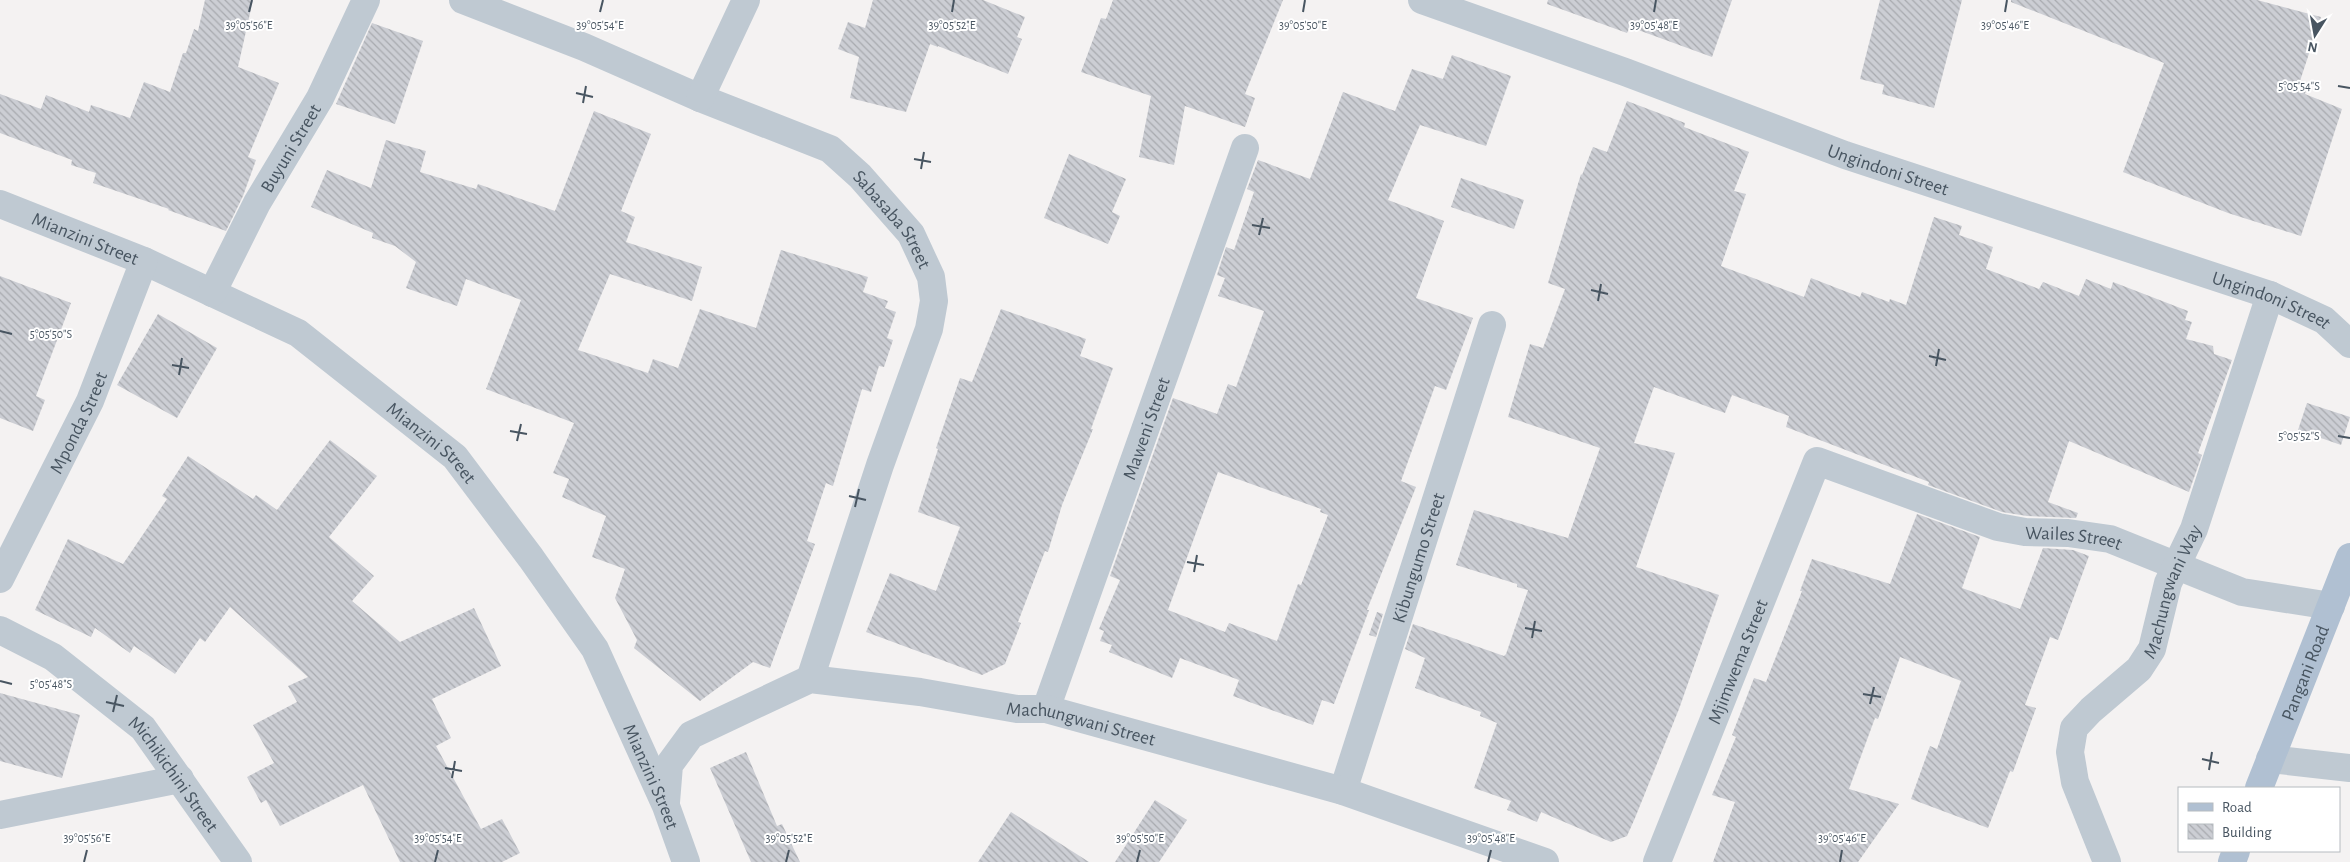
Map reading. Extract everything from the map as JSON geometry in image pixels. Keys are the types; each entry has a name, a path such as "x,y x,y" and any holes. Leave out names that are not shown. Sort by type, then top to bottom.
{"main road":[{"name":"Pangani Road","path":"2259,787 2350,557"}],"street":[{"name":"Buyuni Street","path":"212,293 257,202 320,98 366,0"},
{"name":"Sabasaba Street","path":"463,0 584,48 700,98 830,149 860,176 911,234 931,277 934,301 929,329 880,465 810,679"},
{"path":"700,98 746,0"},
{"name":"Ungindoni Street","path":"1422,0 1634,75 1845,154 2270,295 2324,320 2350,344"},
{"name":"Maweni Street","path":"1046,709 1246,148"},
{"name":"Mianzini Street","path":"0,204 144,260 298,333 455,457 531,558 595,649 666,806 686,862"},
{"name":"Mponda Street","path":"0,579 90,401 144,260"},
{"name":"Machungwani Way","path":"2107,862 2075,782 2070,752 2074,728 2091,710 2140,669 2152,649 2168,583 2194,529 2270,295"},
{"name":"Kibungumo Street","path":"1343,791 1492,325"},
{"name":"Wailes Street","path":"1817,461 1998,527 2025,532 2068,533 2110,539 2242,592 2331,606"},
{"name":"Mjimwema Street","path":"1657,862 1817,461"},
{"name":"Michikichini Street","path":"0,630 53,657 143,728 238,862"},
{"path":"666,806 668,765 691,735 810,679"},
{"name":"Machungwani Street","path":"810,679 920,692 1017,709 1046,709 1343,791 1545,862"},
{"path":"2270,760 2350,768"},
{"path":"0,815 180,779"}],"building":[{"path":"205,0 253,0 238,67 279,83 248,157 256,160 243,196 226,231 93,183 96,173 71,165 72,160 0,133 0,94 41,109 46,95 89,112 91,105 130,118 144,82 170,92 183,53 186,53 194,29 198,31"},
{"path":"873,0 983,0 1025,17 1017,37 1022,39 1008,74 930,44 906,112 850,98 859,57 838,49 848,22 865,28"},
{"path":"1113,0 1283,0 1245,94 1255,98 1245,127 1185,106 1174,165 1139,157 1151,96 1081,72 1101,18 1106,19"},
{"path":"1548,0 1732,0 1712,57 1630,27 1627,33 1547,4"},
{"path":"1880,0 1962,0 1934,108 1882,94 1884,85 1860,79"},
{"path":"2011,0 2257,0 2321,17 2300,81 2308,83 2305,94 2342,109 2301,236 2228,213 2123,172 2164,63 2011,2"},
{"path":"372,23 423,41 395,124 336,104"},
{"path":"1452,55 1511,76 1486,146 1420,125 1388,200 1444,221 1416,298 1473,318 1446,390 1435,386 1401,481 1416,487 1367,610 1369,610 1334,704 1322,700 1313,725 1233,696 1239,680 1180,658 1172,678 1109,652 1112,645 1100,641 1104,631 1099,629 1120,580 1110,576 1173,398 1217,414 1228,384 1236,387 1264,311 1218,296 1225,278 1217,275 1226,247 1234,250 1254,192 1247,189 1258,160 1310,179 1343,92 1395,111 1412,69 1443,79","holes":["1218,472 1321,509 1320,512 1328,515 1301,585 1298,584 1277,641 1229,623 1225,632 1168,610"]},
{"path":"1627,101 1685,123 1684,127 1749,152 1734,191 1746,194 1721,266 1804,297 1811,278 1860,297 1862,292 1889,302 1890,299 1906,305 1934,217 1962,226 1959,235 1993,247 1986,269 2039,289 2043,282 2079,296 2086,279 2111,289 2113,282 2188,311 2185,320 2192,322 2186,339 2213,346 2214,354 2232,360 2198,453 2202,455 2189,492 2069,441 2048,502 2078,513 2076,518 2027,516 2002,512 1928,485 1929,482 1786,427 1789,416 1732,395 1725,413 1654,387 1634,443 1675,453 1636,567 1719,595 1679,709 1635,818 1627,836 1611,842 1541,812 1537,822 1507,810 1511,801 1474,788 1497,723 1480,716 1481,712 1415,688 1425,658 1405,649 1413,624 1504,656 1506,654 1528,590 1517,587 1517,584 1456,565 1474,510 1568,538 1600,448 1508,417 1530,344 1543,348 1565,289 1548,283 1581,174 1593,147 1607,152"},
{"path":"594,111 651,134 621,211 635,217 626,242 702,267 692,301 610,274 578,350 648,373 653,359 678,368 700,309 756,328 781,250 868,277 863,292 888,301 885,308 896,312 887,338 893,340 884,367 879,366 871,392 862,389 833,486 826,483 807,541 815,544 770,668 753,662 700,701 634,648 637,640 615,598 625,569 592,557 606,516 562,497 569,479 553,473 574,423 486,389 521,300 466,279 457,306 406,288 416,262 395,246 372,238 373,233 311,207 327,170 371,188 386,140 426,151 420,172 476,189 478,184 555,211"},
{"path":"1069,154 1126,179 1112,212 1120,216 1108,244 1044,218"},
{"path":"1461,178 1524,200 1514,229 1451,207"},
{"path":"0,276 71,303 36,396 45,400 33,431 0,418"},
{"path":"1001,309 1086,339 1080,356 1113,368 1091,429 1093,429 1062,505 1048,552 1045,551 1018,622 1021,623 1005,664 982,675 866,632 890,573 936,591 960,527 918,512 938,449 936,448 960,378 972,382"},
{"path":"158,314 217,348 177,418 117,385"},
{"path":"2307,403 2350,417 2341,445 2298,430"},
{"path":"330,440 377,476 329,537 374,576 352,601 400,642 474,608 501,666 432,699 451,738 436,746 481,829 502,819 520,853 502,862 400,862 363,785 280,826 266,800 261,803 247,777 274,763 253,725 297,702 288,686 308,677 230,607 205,642 200,638 175,674 134,646 130,653 95,628 91,637 35,610 68,539 123,564 167,499 162,496 188,456 253,499 256,495 277,510"},
{"path":"1917,514 1980,537 1962,588 2020,609 2043,548 2073,550 2089,556 2058,640 2050,637 2025,705 2036,708 2013,772 2010,771 1988,828 1911,799 1930,746 1937,749 1961,681 1900,657 1878,719 1875,718 1849,789 1899,804 1858,862 1713,862 1735,802 1712,795 1736,737 1732,735 1754,678 1766,682 1802,591 1800,591 1812,559 1890,584"},
{"path":"1377,612 1383,614 1376,637 1369,635"},
{"path":"0,693 80,715 62,778 0,761"},
{"path":"746,752 777,826 782,824 800,862 751,862 710,768"},
{"path":"1155,800 1187,820 1159,862 1115,862"},
{"path":"1011,812 1089,862 978,862"}]}
